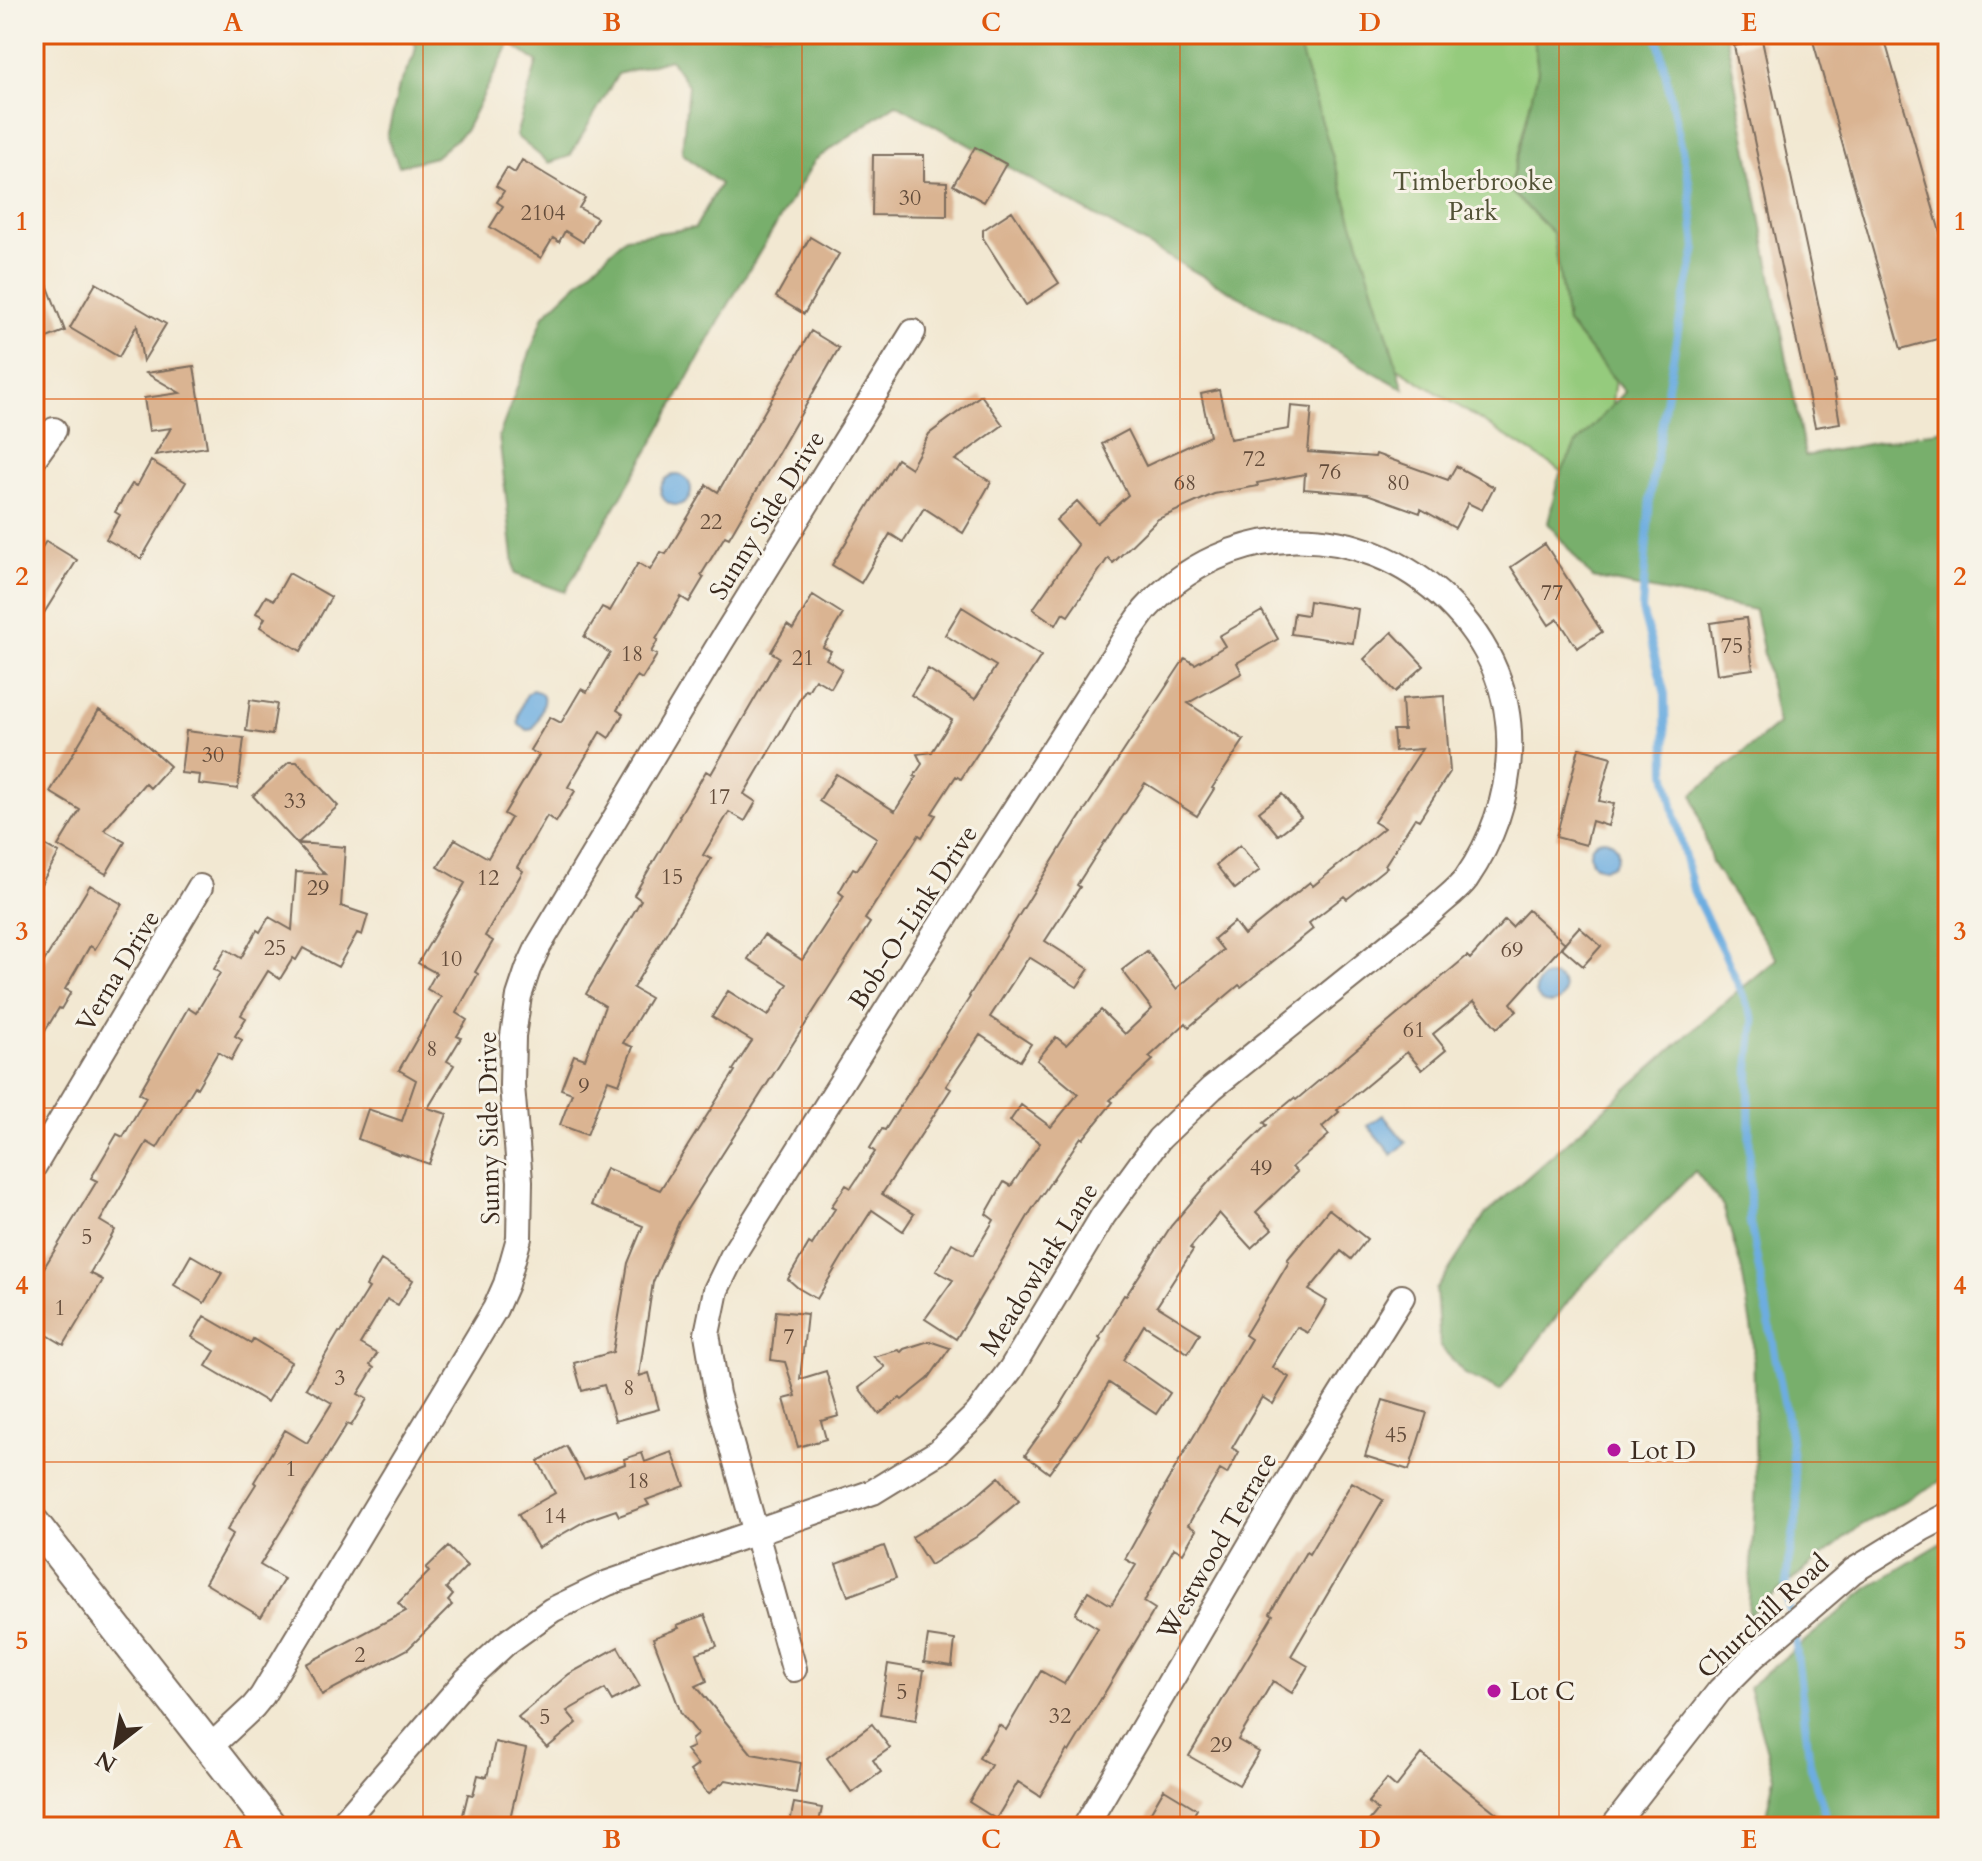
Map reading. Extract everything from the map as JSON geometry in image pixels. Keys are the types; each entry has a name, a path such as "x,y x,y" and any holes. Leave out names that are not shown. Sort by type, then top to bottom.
{"main road":[{"path":"34,1523 272,1827"}],"street":[{"name":"Sunny Side Drive","path":"209,1748 262,1696 487,1322 506,1284 519,1238 520,1181 512,1086 513,1036 519,996 539,945 719,645 913,332"},
{"path":"34,458 54,430"},
{"name":"Bob-O-Link Drive","path":"794,1669 717,1394 707,1334 716,1290 734,1253 1127,635 1153,603 1200,566 1231,552 1288,539 1312,539 1370,551 1406,568"},
{"name":"Meadowlark Lane","path":"339,1827 466,1680 506,1643 552,1610 608,1583 873,1492 938,1452 978,1413 1011,1369 1103,1216 1159,1139 1212,1088 1431,912 1465,881 1496,827 1508,781 1510,738 1506,707 1494,666 1467,620 1429,583 1406,568"},
{"name":"Verna Drive","path":"34,1166 200,887"},
{"name":"Westwood Terrace","path":"1085,1827 1300,1460 1402,1297"},
{"name":"Churchill Road","path":"1613,1827 1720,1690 1753,1657 1853,1571 1948,1515"}],"green space":[{"path":"409,34 1295,34 1404,389 896,104 815,160 731,300 652,444 565,592 515,574 499,436 544,315 626,237 695,228 720,184 682,153 688,85 670,59 618,74 570,156 549,163 516,136 537,62 510,43 465,131 435,157 399,166 387,137 399,86 414,56 416,46"},
{"name":"Timberbrooke Park","path":"1251,34 1617,34 1644,135 1601,496 1344,334"},
{"path":"1536,34 1726,34 1805,456 1948,429 1948,1477 1860,1526 1748,1615 1756,1487 1753,1339 1742,1271 1723,1206 1695,1171 1576,1291 1500,1391 1465,1374 1440,1346 1436,1290 1485,1215 1777,959 1712,863 1693,794 1778,724 1755,610 1592,578 1548,523 1558,479 1576,444 1625,392 1567,323 1553,233 1509,190 1538,71"},
{"path":"1948,1539 1948,1827 1761,1827 1774,1777 1749,1687 1871,1586"}],"water":[{"path":"676,475 687,479 691,490 687,501 676,505 665,501 661,490 665,479"},
{"path":"532,690 541,694 543,703 535,726 527,730 519,725 519,716 523,701"},
{"path":"1604,840 1614,844 1618,854 1614,864 1604,868 1594,864 1590,854 1594,844"},
{"path":"1550,976 1560,980 1564,990 1560,1000 1550,1004 1540,1000 1536,990 1540,980"},
{"path":"1383,1115 1406,1143 1392,1155 1368,1126"}],"building":[{"path":"1811,34 1883,34 1948,260 1948,336 1901,349"},
{"path":"1762,40 1835,382 1840,423 1815,427 1734,46"},
{"path":"975,147 1006,164 984,202 953,185"},
{"path":"873,155 924,155 924,181 947,182 947,216 872,215"},
{"path":"522,160 585,198 579,208 597,218 583,242 565,231 559,242 553,238 541,258 490,227 503,206 497,202 504,191 496,186 507,168 515,173"},
{"path":"1012,211 1059,283 1026,305 983,238 983,230"},
{"path":"810,237 839,254 804,314 776,297"},
{"path":"34,256 65,331 34,343"},
{"path":"96,283 166,324 143,362 137,325 119,357 70,328"},
{"path":"811,331 839,348 729,538 725,536 701,575 704,577 689,602 681,597 656,639 651,652 657,655 642,679 637,676 617,710 623,714 609,738 600,732 568,787 575,791 556,822 547,816 517,867 523,871 485,936 493,941 456,1013 467,1020 457,1036 461,1038 447,1061 454,1065 428,1108 447,1114 429,1164 358,1139 368,1109 402,1121 416,1080 399,1070 441,997 427,989 436,973 418,963 465,883 438,867 455,839 488,858 511,818 504,814 539,755 530,750 550,717 561,723 581,689 587,692 610,653 584,637 602,607 610,611 638,563 650,570 661,552 666,554 707,485 718,492"},
{"path":"194,366 207,447 155,455 171,428 149,431 144,398 180,393 146,373"},
{"path":"1219,390 1230,439 1289,429 1291,406 1312,408 1308,452 1375,457 1376,454 1448,480 1456,466 1494,487 1482,510 1468,503 1455,528 1421,509 1420,513 1367,494 1304,489 1305,474 1214,494 1158,519 1113,563 1108,558 1068,616 1063,613 1056,625 1033,609 1078,545 1056,520 1077,501 1097,523 1128,495 1102,444 1128,430 1146,466 1210,436 1201,394"},
{"path":"981,395 1003,425 955,460 991,482 963,533 924,508 903,542 890,534 861,583 832,565 897,459 911,468 929,434"},
{"path":"151,461 186,482 141,559 106,539 120,515 115,512 132,484 137,486"},
{"path":"46,541 77,560 34,629 34,560"},
{"path":"1545,544 1602,632 1577,648 1558,619 1549,625 1511,567"},
{"path":"289,573 331,597 301,651 260,627 265,618 256,613 266,596 274,600"},
{"path":"813,595 843,614 823,647 831,651 826,659 842,669 831,688 815,679 808,691 805,690 744,794 756,802 745,821 729,812 703,855 711,859 633,988 650,998 623,1043 633,1047 619,1084 608,1080 587,1135 560,1125 572,1093 561,1089 574,1055 585,1059 605,1006 586,994 641,900 634,895 679,816 706,771 711,774 779,657 771,652 787,625 793,629"},
{"path":"1309,601 1358,609 1353,643 1291,634 1294,613 1307,615"},
{"path":"962,607 1041,656 961,779 956,776 932,813 936,815 922,837 919,835 865,919 870,923 679,1222 653,1282 639,1376 649,1373 659,1409 615,1421 604,1385 582,1391 574,1363 613,1352 628,1263 643,1226 591,1205 606,1168 660,1190 752,1041 712,1017 728,991 768,1016 788,984 748,959 764,935 802,960 844,896 839,892 877,838 819,801 836,774 895,811 922,764 917,754 932,752 952,720 911,695 928,669 975,699 996,666 945,635"},
{"path":"1262,611 1278,639 1237,663 1242,673 1188,703 1244,740 1197,816 1145,783 1077,885 1080,887 1045,941 1089,969 1077,987 1029,957 990,1017 1031,1044 1020,1061 980,1035 946,1086 951,1089 882,1194 914,1214 903,1231 872,1210 817,1299 798,1288 788,1279 809,1243 812,1245 835,1209 831,1207 846,1185 851,1188 875,1152 870,1148 882,1129 885,1130 1073,828 1185,658 1195,664 1225,646 1219,636"},
{"path":"1746,618 1753,669 1717,674 1710,623"},
{"path":"1392,632 1424,666 1395,692 1364,659"},
{"path":"1444,696 1450,772 1419,820 1415,818 1385,865 1387,867 1347,899 1344,896 1309,923 1313,929 1189,1027 1186,1023 1149,1057 1153,1060 1110,1100 1113,1102 1083,1139 1081,1137 1031,1211 956,1339 925,1319 953,1280 936,1271 952,1243 973,1255 994,1220 986,1214 1004,1182 1011,1186 1040,1143 1010,1121 1021,1105 1051,1127 1078,1094 1037,1060 1056,1037 1066,1045 1101,1010 1125,1034 1152,1009 1122,970 1147,951 1176,989 1223,950 1214,939 1234,922 1244,935 1310,882 1313,886 1384,828 1374,822 1422,749 1395,751 1393,730 1404,730 1402,699"},
{"path":"250,700 277,704 272,735 246,731"},
{"path":"99,710 130,730 170,766 150,788 145,783 104,830 125,842 106,874 58,846 80,810 50,792"},
{"path":"186,731 244,738 238,789 199,784 200,775 181,773"},
{"path":"1579,748 1611,757 1599,801 1614,804 1608,826 1592,821 1586,845 1556,837"},
{"path":"289,762 297,762 338,806 298,843 345,847 341,906 368,915 362,935 357,933 338,967 303,948 280,979 268,971 241,1015 246,1018 235,1036 242,1040 231,1060 218,1052 157,1148 147,1142 100,1221 115,1230 90,1273 103,1280 64,1345 34,1327 34,1284 97,1181 91,1178 117,1134 123,1137 146,1097 139,1093 188,1008 196,1013 220,973 214,969 226,949 241,958 257,930 260,932 269,917 292,930 296,872 325,874 253,796"},
{"path":"1282,794 1301,817 1278,835 1259,812"},
{"path":"34,839 59,853 34,896"},
{"path":"1240,845 1260,870 1235,889 1216,865"},
{"path":"90,885 122,904 95,949 90,946 65,989 71,992 34,1049 34,978"},
{"path":"1528,910 1565,943 1511,1003 1517,1011 1497,1028 1474,1001 1433,1034 1446,1050 1422,1070 1407,1052 1337,1110 1339,1112 1322,1127 1329,1135 1292,1167 1297,1172 1256,1212 1272,1229 1251,1248 1219,1213 1190,1248 1193,1250 1157,1306 1200,1333 1188,1353 1144,1325 1123,1360 1170,1393 1156,1414 1109,1383 1049,1473 1025,1455 1059,1408 1124,1295 1171,1226 1212,1178 1267,1125 1264,1123 1294,1098 1296,1100 1467,956 1470,959 1505,920 1512,927"},
{"path":"1579,927 1601,946 1583,966 1561,947"},
{"path":"1329,1209 1367,1239 1351,1259 1341,1251 1309,1290 1327,1301 1308,1333 1297,1327 1272,1367 1289,1377 1273,1404 1262,1397 1232,1448 1239,1452 1227,1474 1220,1470 1188,1525 1196,1530 1183,1553 1174,1548 1144,1602 1155,1609 1069,1752 1067,1750 1040,1796 1018,1782 996,1819 969,1802 991,1765 979,1758 999,1725 1006,1730 1041,1671 1064,1684 1098,1628 1075,1614 1088,1591 1111,1605 1136,1565 1125,1559 1251,1339 1245,1335 1289,1262 1287,1260"},
{"path":"191,1255 222,1273 204,1303 174,1285"},
{"path":"381,1260 413,1280 398,1305 387,1299 360,1344 377,1354 370,1365 374,1368 358,1394 367,1399 351,1426 347,1424 260,1565 284,1579 261,1617 205,1583 233,1534 227,1530 285,1430 307,1443 332,1403 306,1388 369,1288 366,1286"},
{"path":"776,1311 807,1314 800,1379 826,1371 839,1416 821,1421 826,1439 798,1447 784,1399 796,1396 785,1362 771,1360"},
{"path":"204,1316 251,1343 253,1339 291,1362 267,1402 206,1366 215,1351 192,1337"},
{"path":"929,1341 950,1348 928,1379 879,1414 859,1388 885,1367 874,1357 898,1350 901,1352"},
{"path":"1383,1400 1427,1413 1409,1470 1365,1456"},
{"path":"566,1446 584,1479 625,1464 624,1459 642,1453 645,1462 672,1452 685,1486 646,1500 649,1505 619,1516 616,1510 587,1520 538,1548 518,1514 555,1493 538,1461"},
{"path":"999,1477 1019,1501 976,1537 930,1565 912,1537 970,1502"},
{"path":"1352,1482 1383,1500 1291,1656 1308,1666 1292,1693 1273,1681 1238,1740 1259,1752 1239,1785 1189,1756 1273,1615 1270,1613 1306,1552 1309,1554"},
{"path":"884,1546 896,1578 848,1596 836,1564"},
{"path":"448,1547 467,1566 446,1588 453,1595 448,1601 452,1605 408,1649 322,1695 306,1664 406,1611 398,1603 429,1572 426,1568"},
{"path":"705,1615 717,1646 697,1653 707,1681 696,1686 752,1754 801,1763 796,1793 726,1780 708,1794 690,1771 698,1765 686,1750 693,1747 691,1740 698,1734 681,1713 653,1638"},
{"path":"928,1636 955,1640 952,1666 924,1662"},
{"path":"618,1647 640,1686 612,1701 605,1689 567,1711 577,1723 547,1748 518,1717 569,1674"},
{"path":"888,1664 924,1670 916,1720 880,1714"},
{"path":"872,1724 890,1748 873,1760 881,1772 852,1793 827,1758"},
{"path":"495,1742 526,1749 508,1827 460,1827 468,1794 473,1795 478,1775 487,1777"},
{"path":"1422,1754 1514,1827 1364,1827 1378,1810 1368,1802 1387,1779 1396,1787"},
{"path":"1164,1789 1197,1809 1187,1827 1142,1827"},
{"path":"794,1803 822,1808 818,1827 789,1827"}],"waterway":[{"path":"1657,34 1689,182 1696,248 1680,319 1650,497 1642,610 1665,694 1666,772 1694,893 1754,1021 1749,1069 1750,1222 1790,1434 1798,1508 1786,1590 1810,1764 1829,1827"}],"place":[{"name":"Lot D","path":"1614,1450"},
{"name":"Lot C","path":"1494,1691"}]}
